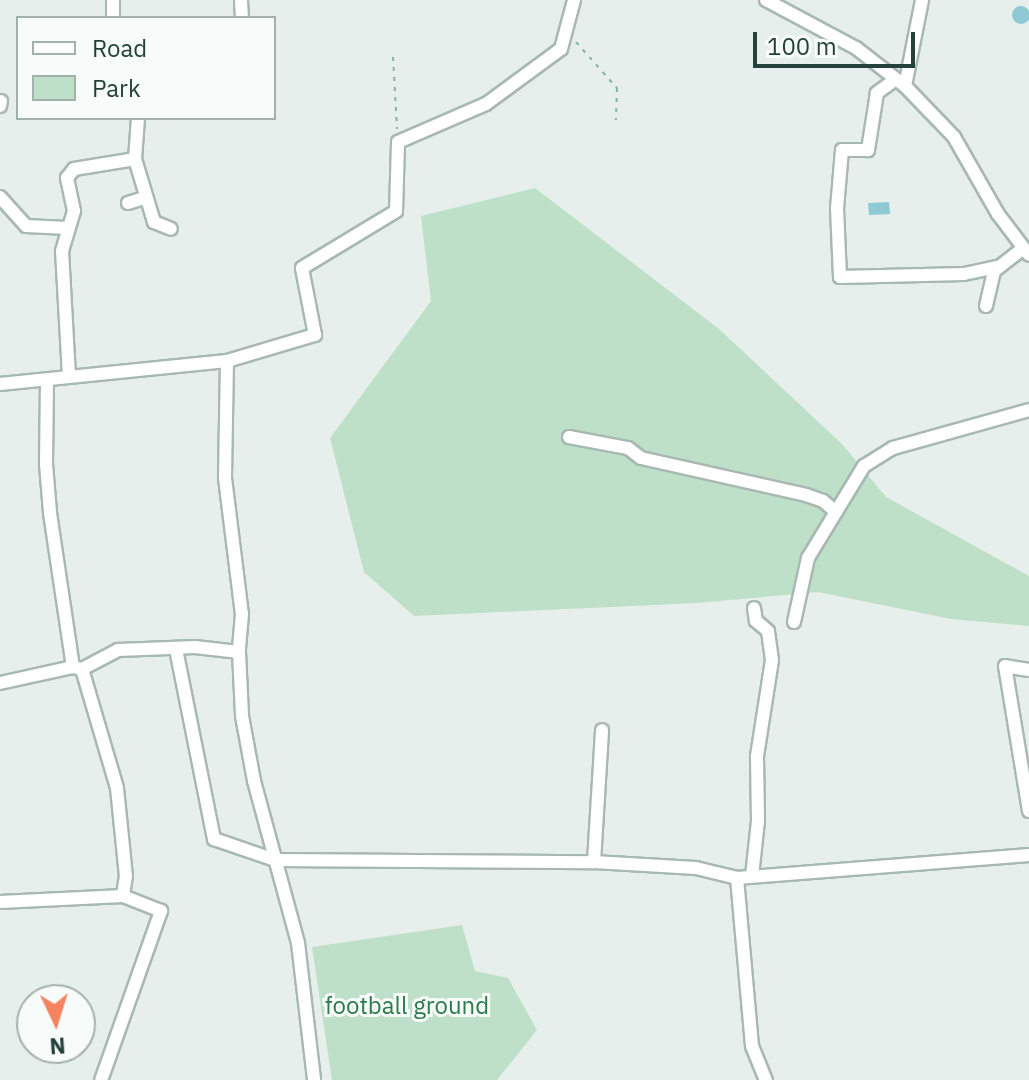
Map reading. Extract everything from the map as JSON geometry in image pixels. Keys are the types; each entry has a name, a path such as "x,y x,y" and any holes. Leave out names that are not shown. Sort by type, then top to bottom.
{"street":[{"path":"0,384 227,361 315,335 302,268 396,211 398,142 486,104 561,49 574,0"},
{"path":"766,0 856,48 901,83 961,147 998,214 1027,254 997,267 964,274 840,277 837,208 842,150 868,150 877,93 901,83"},
{"path":"901,83 922,0"},
{"path":"138,120 135,159 144,198 154,222 171,229"},
{"path":"69,376 62,251 74,211 68,184 69,173 135,159"},
{"path":"0,197 26,226 68,228"},
{"path":"128,203 144,198"},
{"path":"986,306 997,267"},
{"path":"227,361 225,478 242,614 239,652 242,716 254,781 298,943 314,1080"},
{"path":"47,380 48,488 78,668 117,788 126,876 123,896"},
{"path":"794,622 796,600 808,558 870,460 893,448 1029,410"},
{"path":"569,437 628,448 641,458 806,495 823,501 836,512"},
{"path":"752,876 758,821 757,756 772,660 768,631 756,621 754,608"},
{"path":"0,683 78,668 118,650 195,647 239,652"},
{"path":"176,649 214,839 275,860 594,862 696,868 737,878 1029,855"},
{"path":"1029,670 1005,666 1029,811"},
{"path":"594,862 602,730"},
{"path":"737,878 752,1046 766,1080"},
{"path":"0,902 123,896 161,911 101,1080"}],"path":[{"path":"567,32 617,88 616,120"},
{"path":"393,57 398,142"}],"green space":[{"path":"535,188 719,329 842,444 886,497 1029,576 1029,626 951,619 818,592 697,603 414,616 364,572 330,438 431,301 421,216"},
{"name":"football ground","path":"462,925 475,971 508,978 537,1030 497,1080 332,1080 312,947"}],"water":[{"path":"1017,6 1025,6 1030,15 1028,22 1017,24 1012,19 1012,11"},
{"path":"889,202 890,214 869,215 868,203"}]}
